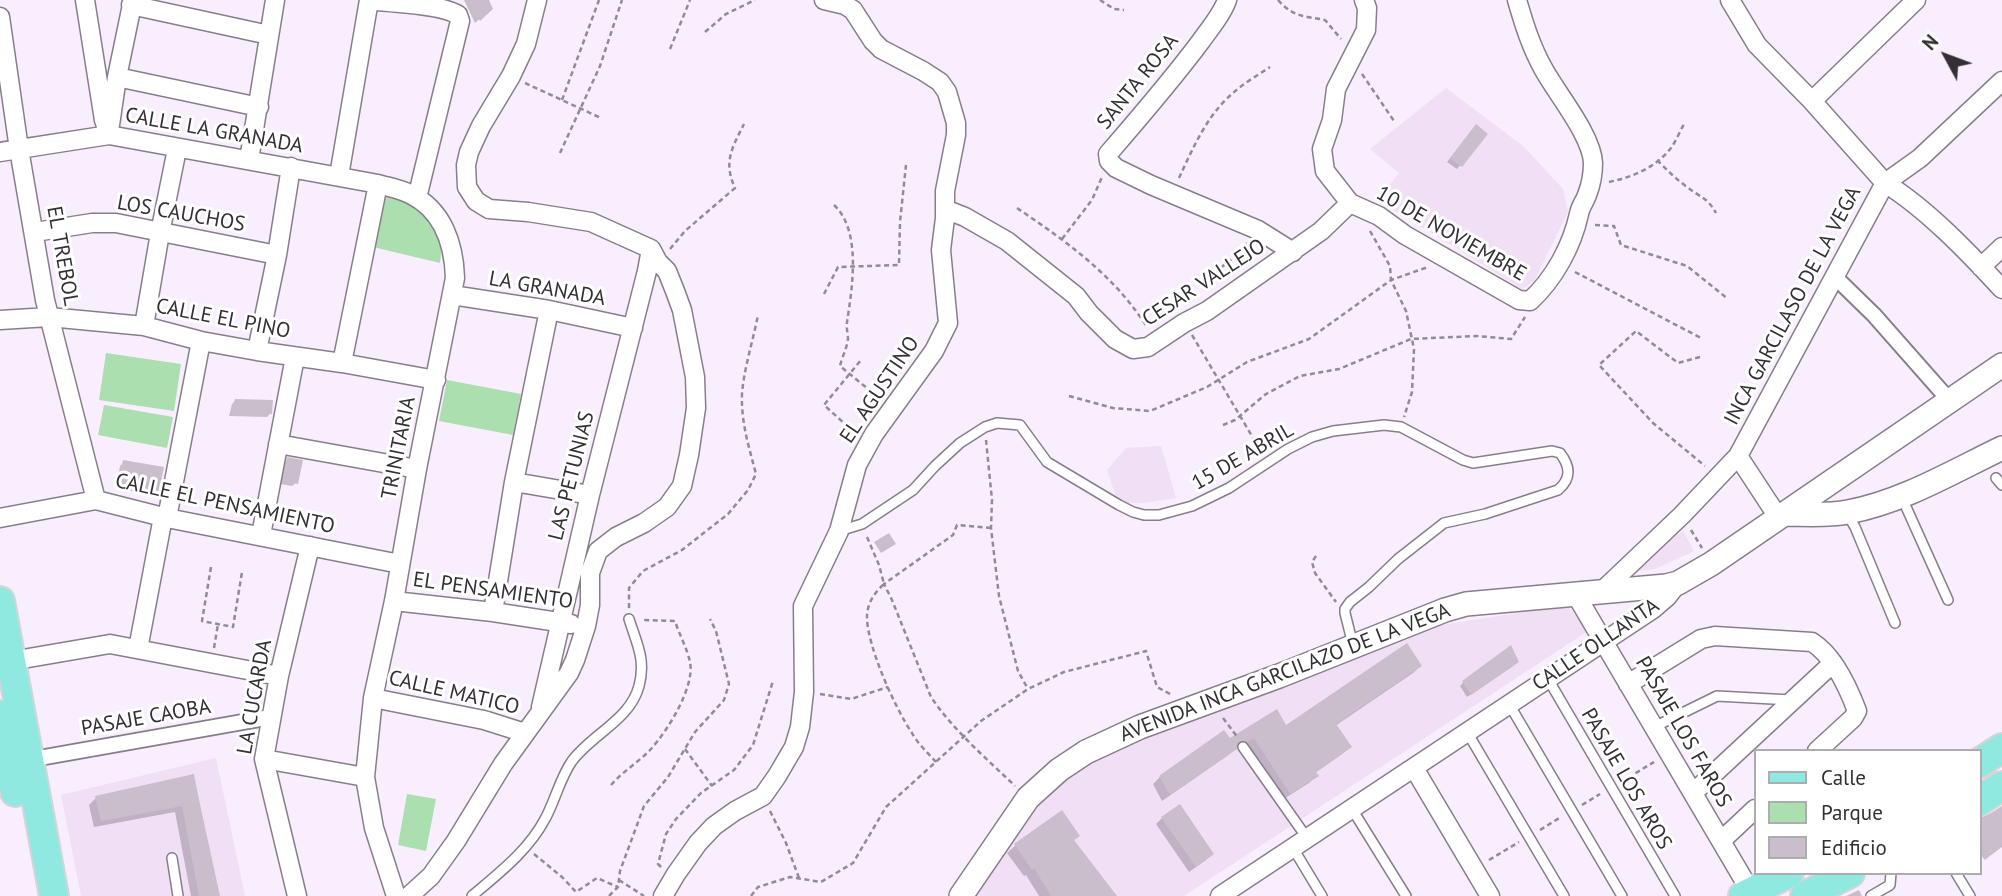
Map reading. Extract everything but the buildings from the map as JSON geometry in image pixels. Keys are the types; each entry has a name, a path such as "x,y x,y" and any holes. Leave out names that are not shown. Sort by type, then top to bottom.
{"main road":[{"path":"0,601 54,896"},
{"path":"0,715 35,896"},
{"path":"1981,762 2002,748"},
{"path":"1981,801 2002,786"},
{"path":"1748,895 1785,875"},
{"path":"1805,896 1846,875"}],"street":[{"path":"85,0 104,120 109,135"},
{"path":"249,160 275,0"},
{"path":"339,176 369,0 452,10 460,21 417,198"},
{"path":"409,896 430,876 456,841 525,733 572,666 586,626 590,606 590,573 598,551 616,537 644,523 667,507 682,486 696,408 695,377 682,310 667,271 654,255 591,222 489,209 476,201 467,187 466,165 469,152 481,126 512,76 526,44 537,0"},
{"name":"EL AGUSTINO","path":"663,896 698,843 714,827 735,811 763,796 794,747 800,727 804,692 803,606 839,531 858,465 874,434 934,351 948,323 942,250 945,191 956,123 947,93 940,82 881,49 853,10 845,5 824,0"},
{"name":"SANTA ROSA","path":"1227,0 1224,8 1158,97 1108,154 1116,168 1258,230 1293,252"},
{"path":"1356,206 1325,171 1322,149 1332,120 1336,89 1366,30 1367,8 1364,0"},
{"name":"10 DE NOVIEMBRE","path":"1356,206 1379,216 1405,235 1519,300 1530,301 1540,292 1559,264 1578,223 1593,167 1589,144 1542,66 1530,41 1517,0"},
{"path":"1812,101 1916,0"},
{"name":"INCA GARCILASO DE LA VEGA","path":"1601,592 1682,515 1738,456 1885,183 1812,101 1757,45 1731,1"},
{"path":"109,135 132,3 269,35"},
{"name":"EL TREBOL","path":"0,17 19,149 49,317 96,500"},
{"path":"117,77 259,107"},
{"path":"2002,81 1920,158 1885,183 1913,202 2002,289"},
{"name":"CALLE LA GRANADA","path":"0,152 109,135 339,176 407,192 417,198"},
{"path":"144,326 177,149"},
{"path":"257,351 277,255 291,167"},
{"path":"342,363 378,184"},
{"name":"TRINITARIA","path":"396,896 374,828 365,778 373,698 455,278 454,261 445,228 434,212 417,198"},
{"name":"CESAR VALLEJO","path":"945,209 1007,241 1035,261 1076,296 1115,340 1133,349 1147,347 1207,311 1356,206"},
{"name":"LOS CAUCHOS","path":"35,232 92,223 116,223 277,255"},
{"path":"1981,267 2002,247"},
{"name":"LAS PETUNIAS","path":"539,713 590,495 654,255"},
{"path":"1835,276 1874,315 1949,400"},
{"name":"LA GRANADA","path":"452,295 549,310 633,328"},
{"path":"493,612 514,482 549,310"},
{"name":"CALLE EL PINO","path":"0,320 49,317 144,326 201,341 436,380"},
{"path":"138,649 201,341"},
{"path":"261,535 295,357"},
{"name":"CALLE OLLANTA","path":"1230,893 1300,843 1653,609 1678,583 1711,564 2002,365"},
{"path":"278,444 417,469"},
{"path":"1738,456 1780,515 1846,513 1902,497 2002,448"},
{"path":"514,482 590,495"},
{"name":"CALLE EL PENSAMIENTO","path":"0,518 96,500 165,518 400,564"},
{"name":"LA CUCARDA","path":"297,896 264,759 279,676 310,546"},
{"name":"AVENIDA INCA GARCILAZO DE LA VEGA","path":"961,896 1028,798 1059,770 1086,752 1140,727 1466,604 1678,583"},
{"name":"PASAJE LOS FAROS","path":"1576,595 1721,841 1748,895"},
{"name":"EL PENSAMIENTO","path":"394,601 586,626"},
{"path":"1628,684 1701,639 1715,636 1812,642 1824,650 1833,663 1857,711 1853,718 1819,749"},
{"path":"10,661 110,644 279,676"},
{"path":"1693,793 1833,663"},
{"name":"CALLE MATICO","path":"373,698 484,720 525,733"},
{"name":"PASAJE CAOBA","path":"28,760 271,717"},
{"path":"264,759 365,778"},
{"path":"1414,768 1490,896"},
{"path":"1721,841 1754,810"}],"lane":[{"name":"15 DE ABRIL","path":"985,427 997,423 1020,425 1047,462 1119,505 1144,515 1159,515 1192,506 1229,488 1267,462 1312,437 1333,431 1384,425 1401,427 1473,463 1552,451 1560,453 1569,468 1565,484 1558,490 1485,514 1444,523 1350,602 1345,613"},
{"path":"839,531 862,524 914,490 934,466 960,443 985,427"},
{"path":"1902,497 1948,600"},
{"path":"1846,513 1855,527 1895,623"},
{"path":"1345,613 1353,645"},
{"path":"472,896 526,848 545,819 571,763 586,744 630,706 639,687 642,661 629,619"},
{"name":"PASAJE LOS AROS","path":"1548,679 1675,896"},
{"path":"1654,727 1717,696 1793,700"},
{"path":"1510,704 1622,896"},
{"path":"1467,732 1564,896"},
{"path":"1243,747 1300,843 1322,896"},
{"path":"1353,809 1406,896"},
{"path":"172,858 178,896"},
{"path":"1871,896 1890,885 1891,875"},
{"path":"1957,875 1970,896"}],"path":[{"path":"562,100 599,0"},
{"path":"559,153 600,66 622,0"},
{"path":"670,49 690,0"},
{"path":"705,32 726,14 755,0"},
{"path":"1100,0 1114,9 1124,10"},
{"path":"1172,194 1196,141 1217,111 1233,93 1270,67"},
{"path":"512,76 601,118"},
{"path":"654,255 735,188 729,176 728,165 733,146 744,124"},
{"path":"1591,181 1608,182 1633,177 1671,148 1684,124"},
{"path":"1657,160 1671,175 1708,201 1716,214"},
{"path":"1062,239 1092,200 1110,161"},
{"path":"824,294 838,267 899,265 906,165"},
{"path":"834,205 846,221 851,246 853,286 846,327 848,339 840,366 891,410"},
{"path":"1356,206 1358,222 1368,227 1390,266 1391,280 1406,311 1413,349 1412,392 1401,427"},
{"path":"1017,208 1087,257 1122,292 1156,342"},
{"path":"1578,223 1614,226 1621,245 1687,266 1728,299"},
{"path":"1214,274 1237,255 1258,230"},
{"path":"1069,396 1113,408 1150,411 1220,380 1247,362 1309,339 1391,280 1430,266 1440,254"},
{"path":"1559,264 1702,338"},
{"path":"1223,425 1266,394 1300,376 1339,369 1411,339 1477,336 1511,339 1528,313 1530,301"},
{"path":"611,785 650,750 682,701 690,680 690,662 675,621 629,619 629,587 643,570 682,550 727,514 748,490 756,474 745,434 742,393 758,315"},
{"path":"1184,323 1267,462"},
{"path":"1700,357 1678,363 1636,331 1599,365 1653,423 1718,477"},
{"path":"855,433 824,405 861,360"},
{"path":"985,427 992,500 991,528 999,596 1017,671 1028,689"},
{"path":"1682,515 1711,564"},
{"path":"862,524 931,697 964,735 1028,798"},
{"path":"936,762 913,735 897,709 874,649 867,619 868,608 875,592 953,535 957,525 991,528"},
{"path":"1315,556 1311,562 1315,573 1345,613"},
{"path":"212,567 202,621 218,624 233,626 242,572"},
{"path":"609,896 618,887 620,871 644,806 668,777 695,732 724,700 729,684 716,631 710,619"},
{"path":"211,663 218,624"},
{"path":"751,896 758,887 790,877 821,882 853,863 886,807 964,735 1028,689 1064,672 1146,652 1157,687 1202,703 1243,747"},
{"path":"658,864 666,834 676,819 701,793 734,770 753,746 773,681"},
{"path":"804,692 851,699 888,687"},
{"path":"685,748 712,786"},
{"path":"763,796 786,843 799,878"},
{"path":"526,848 576,892 597,878 618,887"},
{"path":"619,880 644,896"}],"shaded area":[{"path":"1446,88 1523,146 1563,189 1568,212 1534,281 1522,289 1378,200 1399,173 1370,149"},
{"path":"1161,446 1176,498 1143,503 1118,503 1107,470 1126,448"},
{"path":"1683,531 1694,551 1655,569 1636,571 1635,565"},
{"path":"1567,605 1588,631 1184,896 976,896 1031,810 1072,772 1195,709 1410,630"},
{"path":"216,758 245,896 81,896 61,795"}],"green space":[{"path":"389,195 410,199 433,228 442,246 440,263 373,247 380,205"},
{"path":"106,353 181,364 174,411 99,400"},
{"path":"447,380 521,394 513,435 439,421"},
{"path":"104,405 173,417 167,448 98,435"},
{"path":"407,794 436,799 426,851 398,845"}]}
